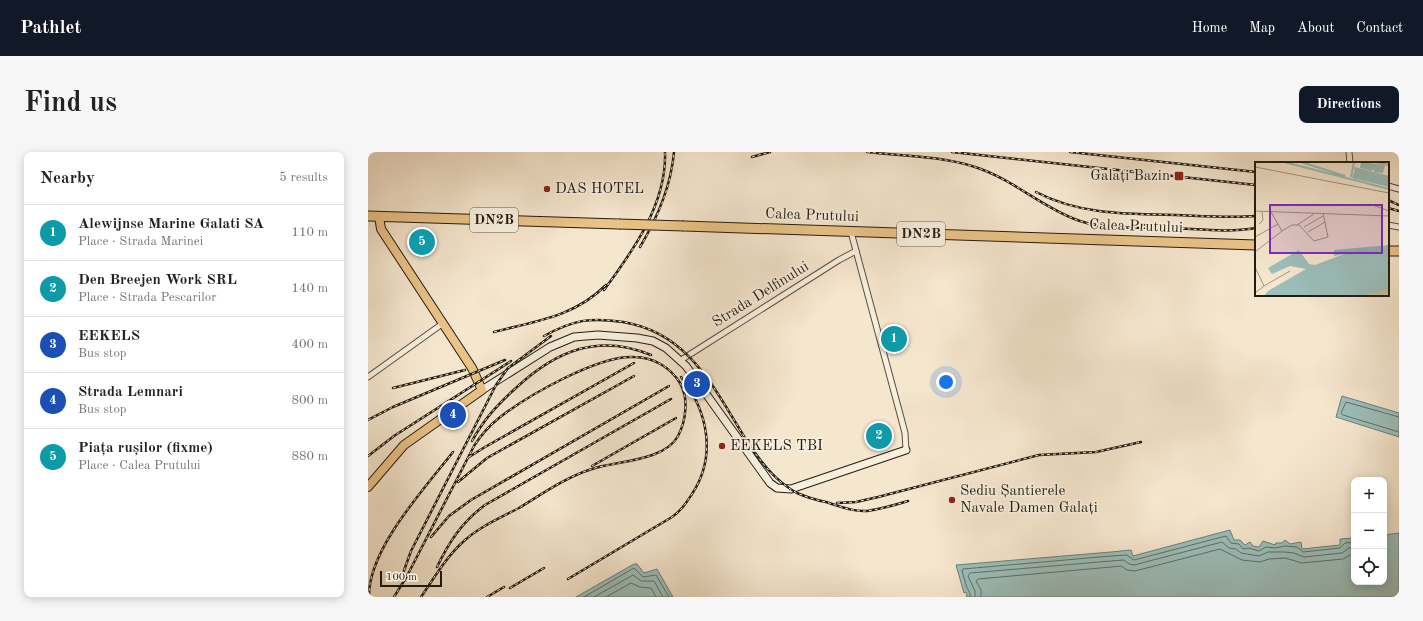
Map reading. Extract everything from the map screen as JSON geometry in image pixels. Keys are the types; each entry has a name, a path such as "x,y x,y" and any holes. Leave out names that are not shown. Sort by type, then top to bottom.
{"highway":[{"name":"Calea Prutului","path":"368,216 1255,245"},
{"path":"1389,255 1399,256"}],"main road":[{"path":"368,487 407,442 482,390 472,368 381,229 380,216"}],"street":[{"path":"1349,152 1350,162"},
{"path":"1389,186 1399,189"},
{"path":"1389,225 1399,227"},
{"path":"482,390 563,340 579,335 645,339 660,344 681,360 700,384 770,482 781,489 791,489 906,450 905,433 852,232"},
{"name":"Strada Delfinului","path":"681,360 839,260 856,251"},
{"path":"368,377 442,324"}],"water":[{"path":"1342,396 1399,413 1399,437 1336,417"},
{"path":"1230,530 1234,540 1240,540 1245,545 1250,542 1253,546 1259,547 1263,541 1275,545 1276,543 1282,543 1285,540 1290,544 1301,542 1302,549 1340,545 1340,539 1351,538 1351,585 1387,585 1387,535 1399,533 1399,597 966,597 967,595 966,592 964,593 956,565 1131,550 1133,556"},
{"path":"634,564 637,564 644,573 657,569 673,597 576,597"}],"railway":[{"path":"604,290 637,243 654,208 664,171 665,152"},
{"path":"640,247 658,213 667,190 674,152"},
{"path":"752,157 770,152"},
{"path":"867,152 935,158 975,167 1012,184 1047,206 1072,218 1095,225 1121,228 1224,230 1255,228"},
{"path":"952,152 1255,185"},
{"path":"1070,152 1255,172"},
{"path":"1036,192 1053,200 1104,212 1216,217 1255,216"},
{"path":"1389,200 1399,205"},
{"path":"1389,208 1399,211"},
{"path":"494,332 539,321 568,311 594,296 606,285"},
{"path":"544,336 564,326 591,320 623,322 646,328 666,338 683,351 698,366 711,383 757,456 775,477 789,488 807,497 857,511 867,511 888,507 908,501"},
{"path":"402,576 411,551 496,385 508,368 551,336"},
{"path":"472,441 487,419 510,393 532,374 563,355 579,349 596,346 613,346 632,349 651,355"},
{"path":"394,597 407,576 474,446 485,431 499,418 527,399 564,378 619,358 641,357 648,359 660,364 676,377 685,396 685,417 681,430 672,444 662,451 639,459 602,466 582,472 554,486 519,508 483,527 458,547 421,597"},
{"path":"368,420 393,407 505,360"},
{"path":"368,456 394,436 511,361"},
{"path":"469,457 634,363"},
{"path":"393,388 465,370"},
{"path":"458,482 487,458 634,376"},
{"path":"568,579 675,515 692,494 700,479 705,464 707,449 706,434 698,404 681,377"},
{"path":"431,537 449,516 471,500 669,386"},
{"path":"437,567 446,549 463,525 485,505 671,399"},
{"path":"592,466 676,418"},
{"path":"837,503 856,502 878,497 1039,455 1096,452 1141,442"},
{"path":"369,597 371,578 378,559 388,540 414,501 453,452"},
{"path":"510,588 544,568"},
{"path":"487,597 504,587"}],"place":[{"name":"Galați Bazin","path":"1179,176"},
{"name":"DAS HOTEL","path":"547,189"},
{"name":"Piața rușilor (fixme)","path":"422,242"},
{"name":"Alewijnse Marine Galati SA","path":"894,339"},
{"name":"EEKELS","path":"697,384"},
{"name":"Strada Lemnari","path":"453,415"},
{"name":"Den Breejen Work SRL","path":"879,436"},
{"name":"EEKELS TBI","path":"722,446"},
{"name":"Sediu Șantierele Navale Damen Galați","path":"952,500"}]}
